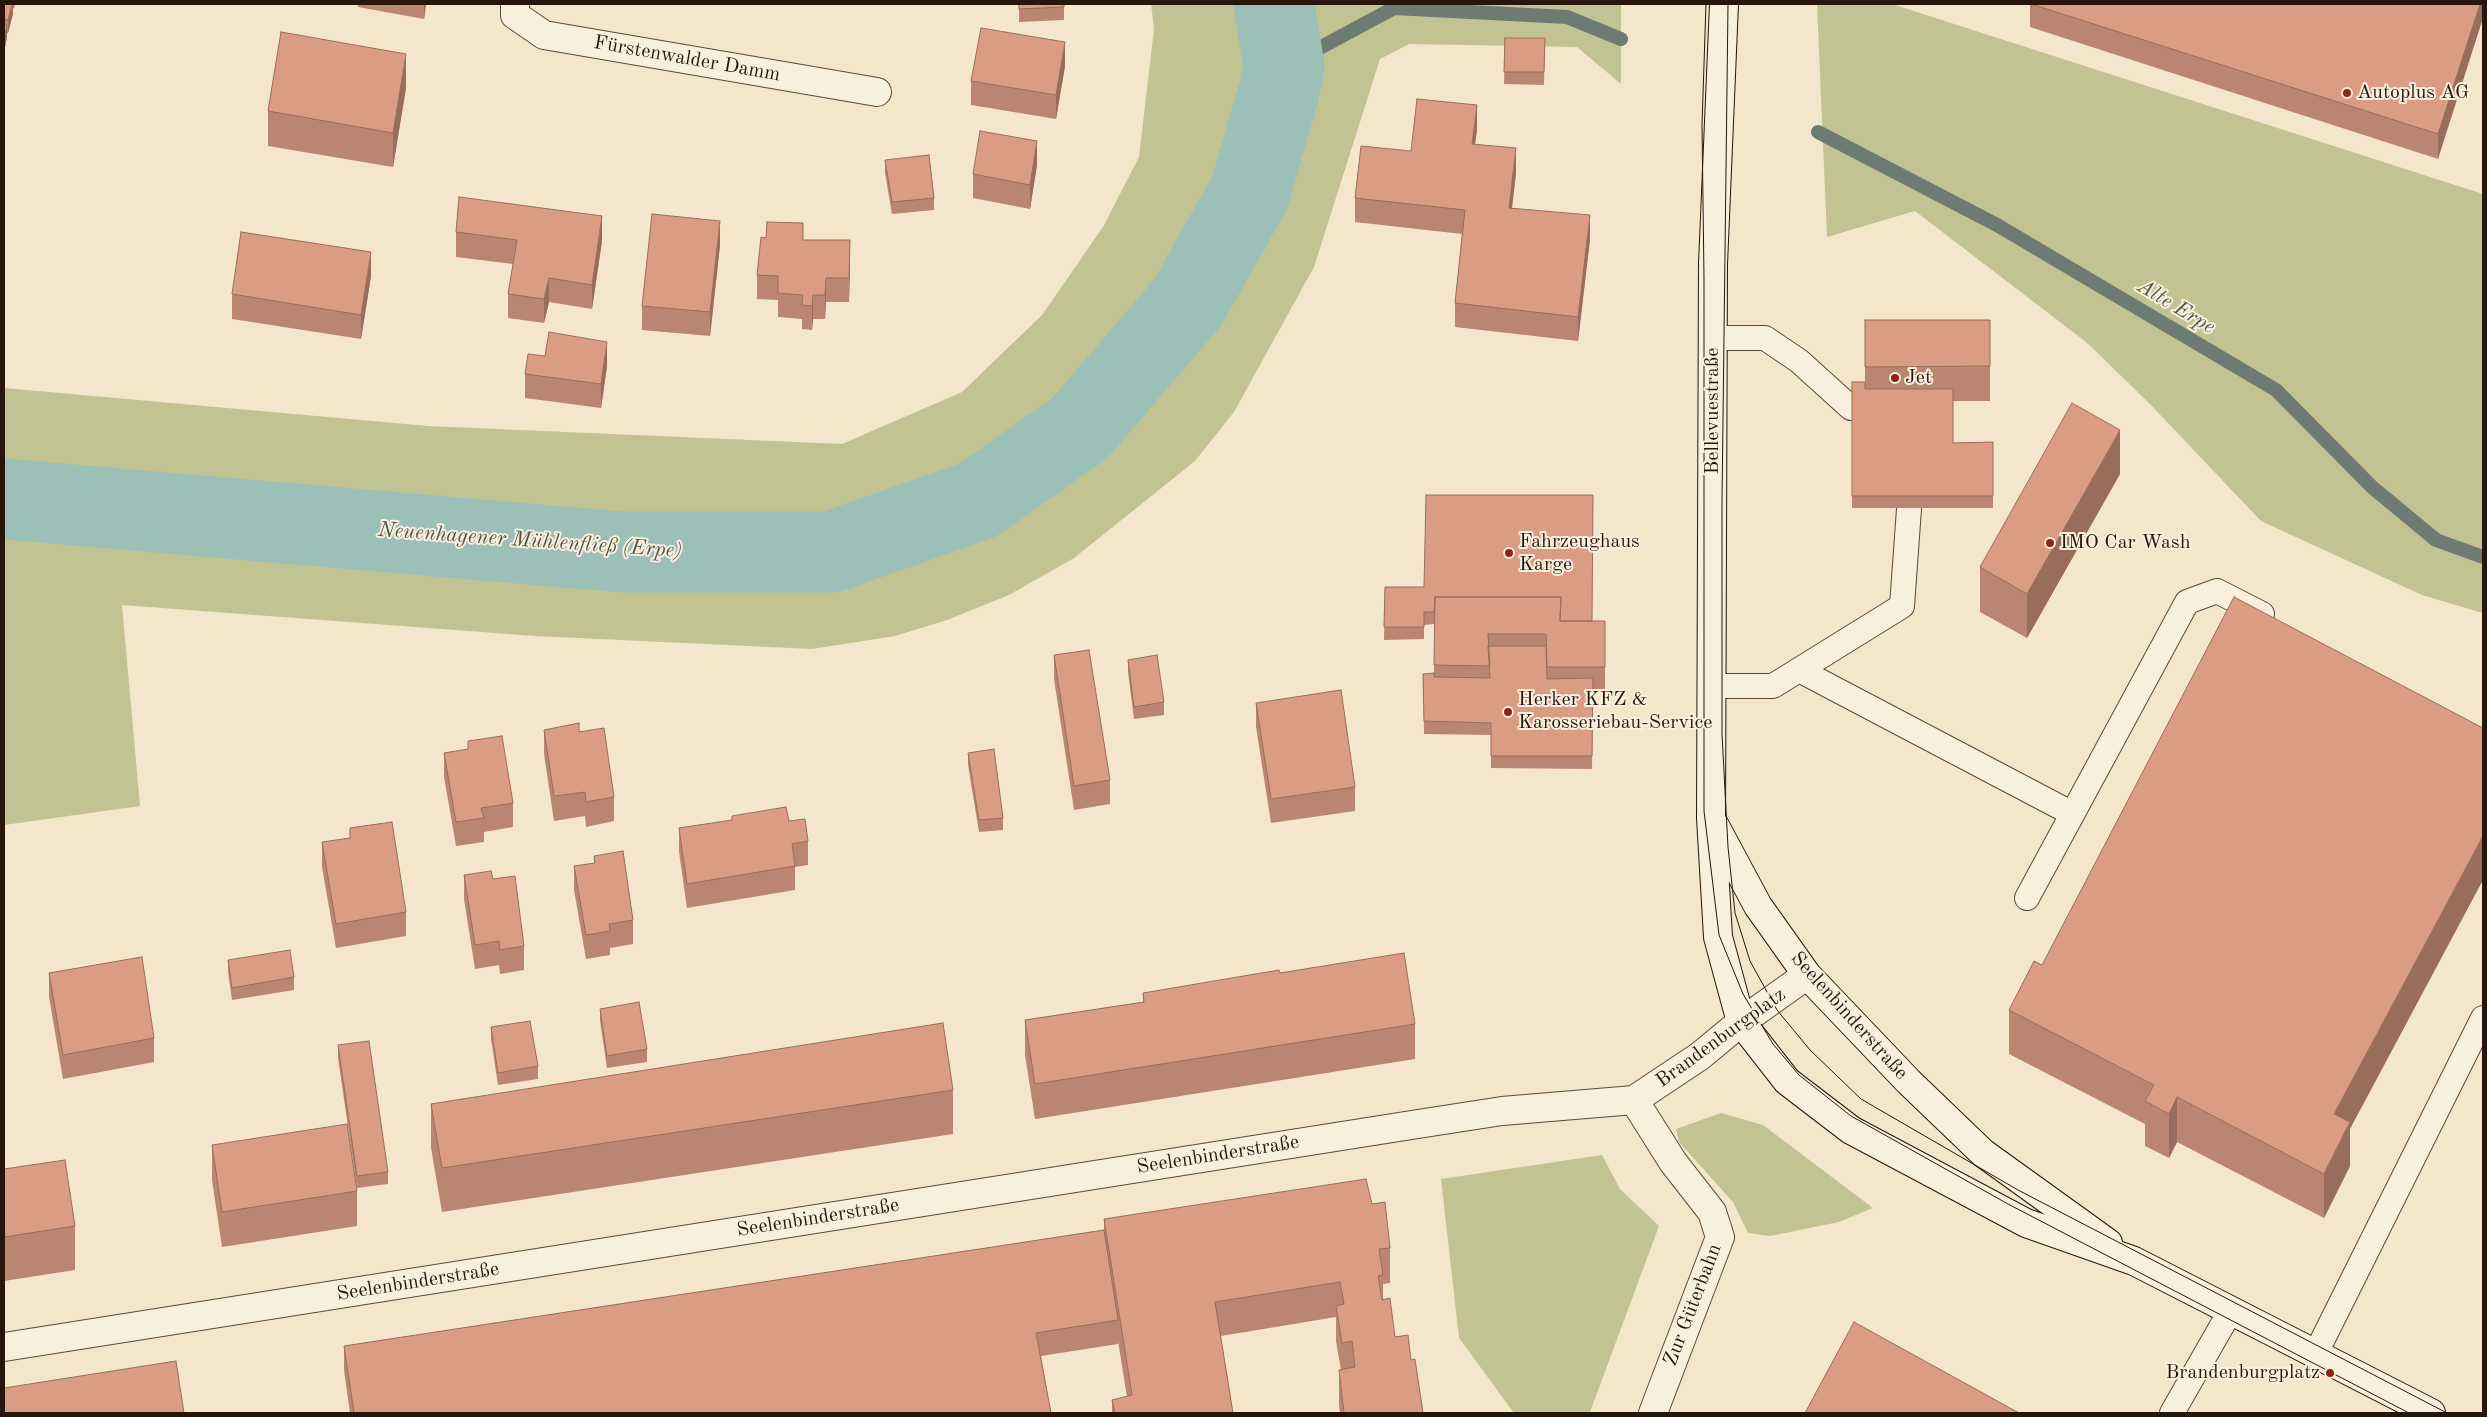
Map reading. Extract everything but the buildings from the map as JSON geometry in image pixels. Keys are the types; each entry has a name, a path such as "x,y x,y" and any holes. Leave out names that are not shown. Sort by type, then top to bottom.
{"street":[{"name":"Fürstenwalder Damm","path":"515,4 515,15 544,35 877,92"},
{"name":"Bellevuestraße","path":"1711,818 1713,264 1724,4"},
{"name":"Seelenbinderstraße","path":"1711,818 1758,906 1807,975 1908,1082 1982,1153 2134,1261"},
{"name":"Seelenbinderstraße","path":"1711,818 1718,937 1741,1022 1787,1081 1851,1130 2026,1223 2134,1261 2431,1413"},
{"name":"Brandenburgplatz","path":"1634,1100 1700,1056 1741,1022 1807,975"},
{"name":"Seelenbinderstraße","path":"4,1347 1502,1111 1634,1100"},
{"name":"Zur Güterbahn","path":"1634,1100 1673,1162 1712,1212 1720,1237 1653,1413"}],"lane":[{"path":"1713,338 1765,338 1799,361 1851,408"},
{"path":"1710,686 1773,686 1902,606 1909,508"},
{"path":"2027,898 2071,813 2187,602 2217,591 2280,623"},
{"path":"1799,670 2071,813"},
{"path":"2316,1353 2483,1018"},
{"path":"2172,1413 2231,1310"}],"green space":[{"path":"1151,4 1621,4 1621,84 1577,47 1409,44 1380,59 1314,267 1234,412 1195,461 1074,558 1009,595 947,620 895,636 812,649 535,636 122,605 140,806 4,825 4,388 428,426 842,444 962,392 1042,315 1103,227 1139,157 1154,29"},
{"path":"1817,4 1892,4 2483,194 2483,613 2422,595 2261,521 2148,402 2086,342 1915,211 1827,237"},
{"path":"1721,1113 1763,1125 1873,1208 1839,1222 1770,1236 1748,1233 1733,1202 1679,1142 1676,1129"},
{"path":"1602,1155 1620,1189 1659,1226 1590,1412 1514,1413 1459,1338 1441,1179"}],"waterway":[{"name":"Neuenhagener Mühlenfließ (Erpe)","path":"4,499 622,552 831,552 978,500 1080,428 1188,302 1250,192 1284,67 1274,4"},
{"name":"Alte Erpe","path":"1284,67 1394,8 1567,17 1621,39"},
{"name":"Alte Erpe","path":"1818,132 1997,225 2276,390 2372,487 2436,540 2483,557"}],"tram line":[{"path":"1706,4 1702,125 1704,278 1704,811 1719,935 1743,994 1773,1044 1799,1075 1851,1116 2008,1204 2409,1413"},
{"path":"1728,4 1722,502 1722,734 1728,847 1735,913 1750,961 1777,1010 1810,1050 1861,1099 2018,1190 2447,1413"}],"place":[{"name":"Autoplus AG","path":"2347,93"},
{"name":"Jet","path":"1895,378"},
{"name":"IMO Car Wash","path":"2050,543"},
{"name":"Fahrzeughaus Karge","path":"1509,553"},
{"name":"Herker KFZ & Karosseriebau-Service","path":"1508,712"},
{"name":"Brandenburgplatz","path":"2330,1373"}]}
